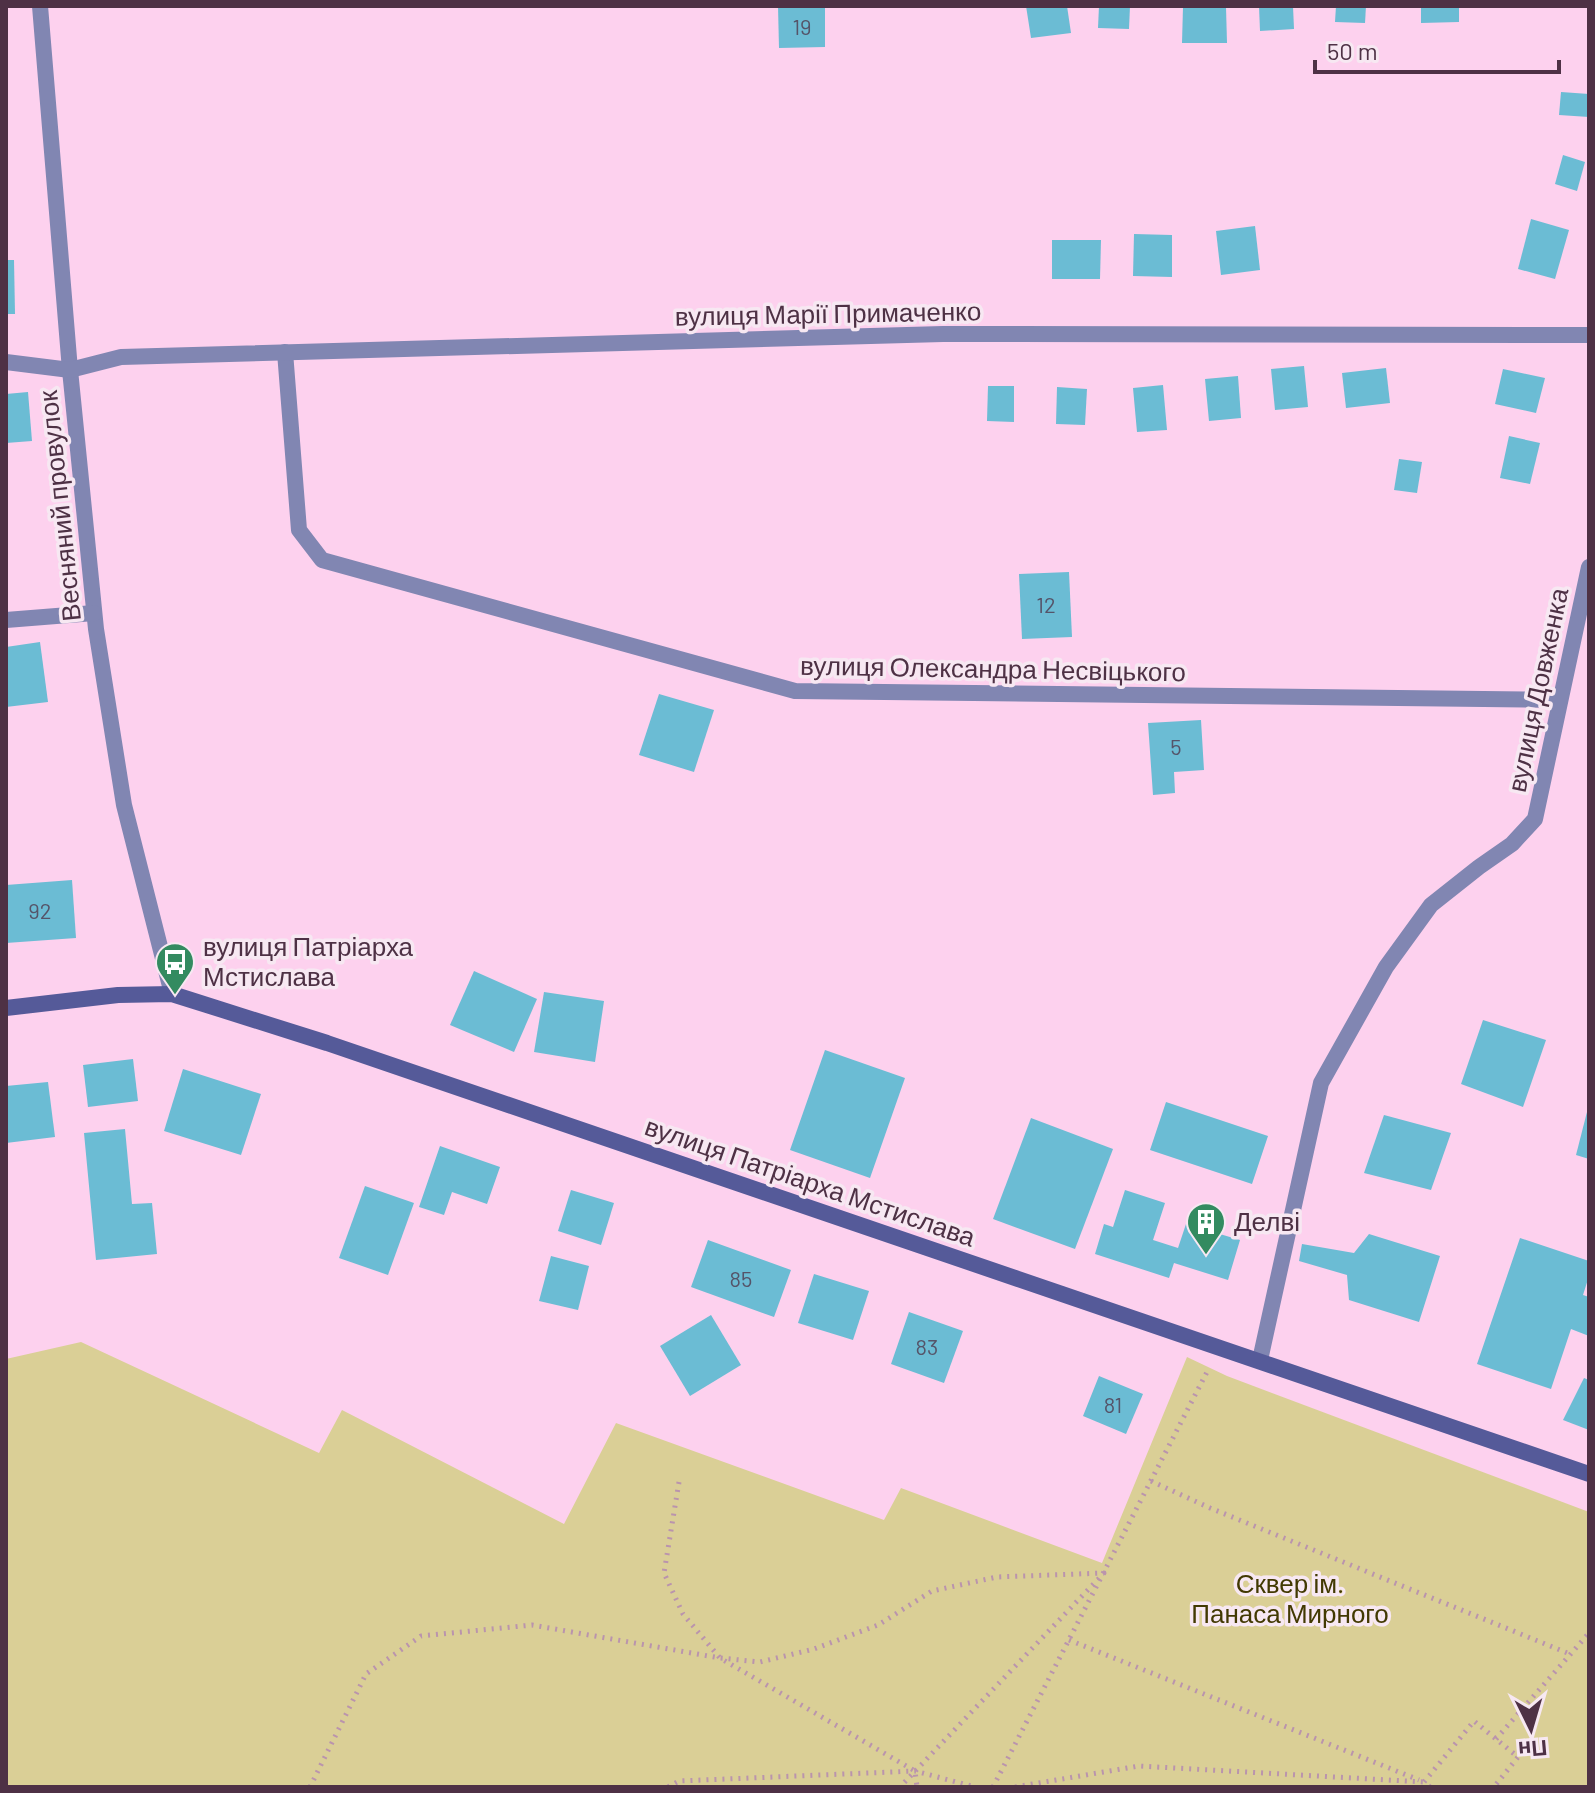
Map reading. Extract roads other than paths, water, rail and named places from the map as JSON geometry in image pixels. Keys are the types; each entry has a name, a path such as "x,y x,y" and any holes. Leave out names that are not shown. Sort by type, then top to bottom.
{"main road":[{"name":"вулиця Патріарха Мстислава","path":"6,1008 118,995 172,994 327,1043 1589,1474"}],"street":[{"name":"Весняний провулок","path":"40,6 94,613 124,805 172,994"},
{"name":"вулиця Марії Примаченко","path":"70,370 121,357 943,334 1589,335"},
{"name":"вулиця Олександра Несвіцького","path":"285,352 299,530 322,560 795,691 1560,700"},
{"path":"6,362 70,370"},
{"name":"вулиця Довженка","path":"1260,1360 1321,1083 1386,967 1431,905 1512,844 1535,819 1589,567"},
{"path":"6,620 94,613"}],"place":[{"name":"вулиця Патріарха Мстислава","path":"175,996"},
{"name":"Делві","path":"1206,1256"}],"park label":[{"name":"Сквер ім. Панаса Мирного","path":"1290,1599"}]}
